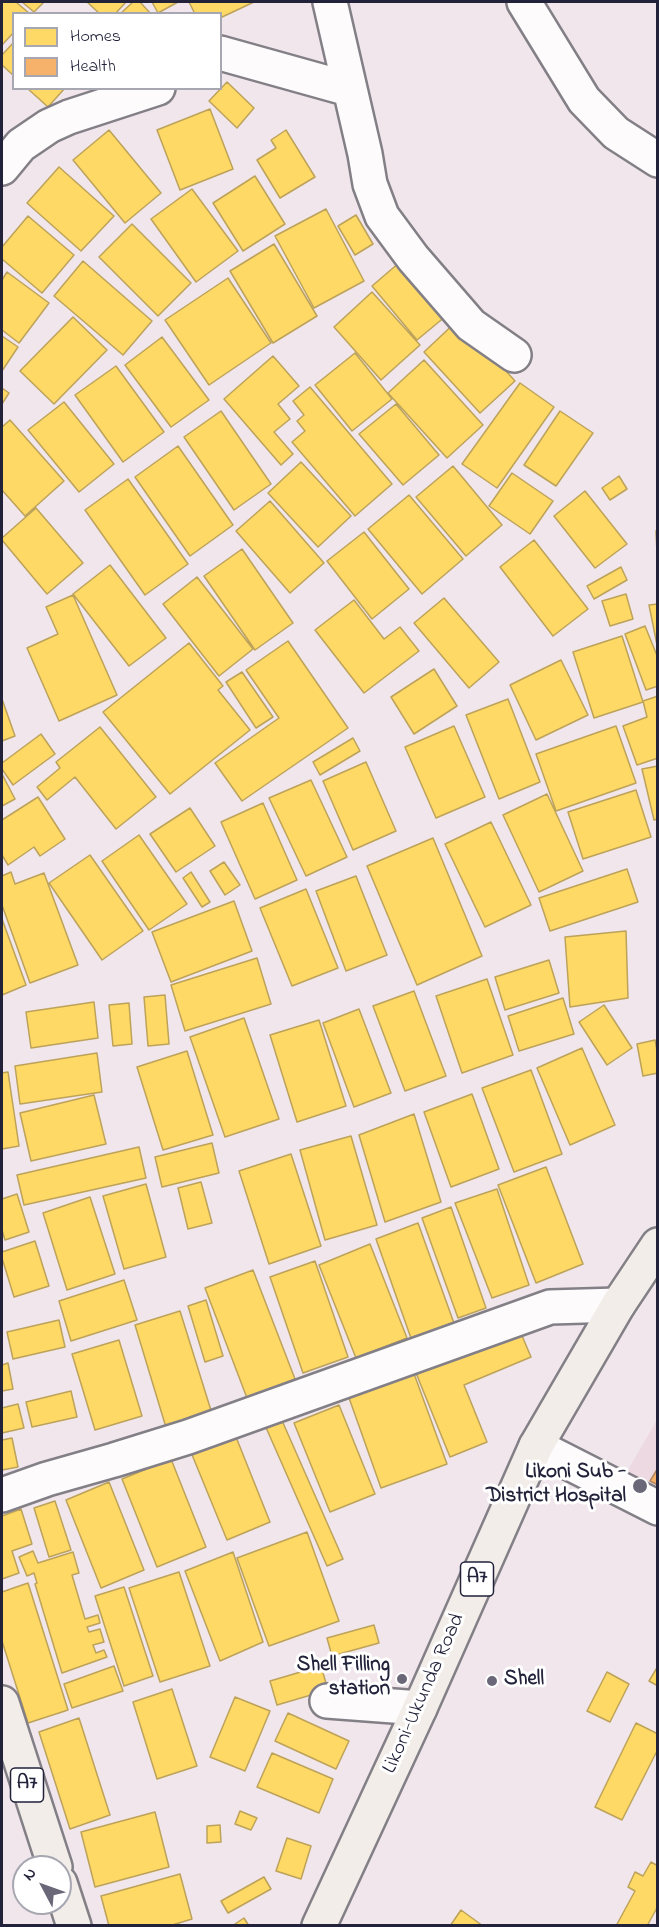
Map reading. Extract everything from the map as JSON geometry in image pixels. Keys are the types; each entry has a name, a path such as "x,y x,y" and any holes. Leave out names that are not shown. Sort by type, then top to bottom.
{"highway":[{"name":"Likoni-Ukunda Road","path":"319,1926 420,1708 536,1446 618,1305 657,1245"},
{"name":"A7","path":"2,1704 51,1855"}],"street":[{"path":"330,2 370,184 382,216 413,258 471,325 514,355"},
{"path":"524,2 584,100 616,133 657,160"},
{"path":"222,54 349,89"},
{"path":"2,168 21,145 49,126 69,117 152,90"},
{"path":"2,1495 47,1479 188,1437 550,1307 618,1305"},
{"path":"536,1446 657,1507"},
{"path":"327,1701 420,1708"}],"shaded area":[{"name":"Likoni Sub - District Hospital","path":"657,1420 657,1526 615,1504 629,1468"}],"building: Homes":[{"path":"2,2 16,2 28,12 12,12 12,34 2,45"},
{"path":"22,2 44,2 34,12"},
{"path":"87,2 126,2 117,12 98,12"},
{"path":"133,2 140,2 149,12 122,12"},
{"path":"152,2 178,2 160,12 157,12"},
{"path":"189,2 254,2 222,17 222,12 194,12"},
{"path":"12,44 12,74 2,65 2,55"},
{"path":"227,82 254,108 237,128 209,101 222,90"},
{"path":"29,90 63,90 48,107"},
{"path":"210,109 233,169 180,190 157,130"},
{"path":"109,130 161,193 125,223 73,160"},
{"path":"286,130 315,177 280,198 257,160 276,148 271,140"},
{"path":"59,167 114,216 81,251 27,203"},
{"path":"255,176 285,224 243,251 213,203"},
{"path":"192,189 238,251 196,282 151,219"},
{"path":"326,209 364,281 314,308 275,236"},
{"path":"356,215 373,244 355,255 338,226"},
{"path":"28,216 74,255 42,293 2,259 2,247"},
{"path":"132,224 191,283 158,316 99,257"},
{"path":"274,244 317,316 273,343 230,271"},
{"path":"407,256 452,311 417,340 372,286"},
{"path":"83,261 152,321 123,355 54,296"},
{"path":"7,272 49,303 19,343 2,330 2,280"},
{"path":"228,278 271,343 209,385 165,320"},
{"path":"372,292 420,345 381,380 334,327"},
{"path":"73,317 107,350 54,404 20,371"},
{"path":"459,319 515,381 480,413 424,352"},
{"path":"2,336 18,347 2,371"},
{"path":"162,337 209,400 171,427 125,365"},
{"path":"355,353 392,399 352,431 315,385"},
{"path":"273,356 299,386 278,404 290,419 274,432 293,454 281,465 224,399"},
{"path":"424,360 483,425 447,458 388,393"},
{"path":"116,366 164,432 123,462 75,395"},
{"path":"520,383 554,407 497,488 462,464"},
{"path":"310,387 392,484 355,516 292,442 305,431 297,421 304,415 293,401"},
{"path":"2,388 9,393 2,404"},
{"path":"64,402 114,464 79,492 28,430"},
{"path":"396,404 439,455 403,485 359,434"},
{"path":"221,411 271,484 234,510 184,437"},
{"path":"560,411 593,433 556,486 524,465"},
{"path":"10,420 64,481 25,516 2,490 2,427"},
{"path":"178,446 233,525 190,556 135,477"},
{"path":"301,462 351,516 318,547 268,493"},
{"path":"453,466 502,525 466,556 416,497"},
{"path":"512,473 553,501 530,534 489,506"},
{"path":"619,476 627,489 610,500 602,488"},
{"path":"128,479 188,564 145,595 85,510"},
{"path":"585,491 627,544 595,568 554,516"},
{"path":"409,495 463,559 422,594 368,529"},
{"path":"270,501 324,563 290,593 236,531"},
{"path":"36,508 83,563 47,594 2,540"},
{"path":"658,530 658,574 656,531"},
{"path":"364,532 409,589 372,619 327,561"},
{"path":"534,540 588,609 553,636 500,567"},
{"path":"242,549 293,623 255,650 204,576"},
{"path":"110,565 166,638 129,666 73,594"},
{"path":"621,567 627,580 594,599 587,586"},
{"path":"197,577 253,649 219,676 163,604"},
{"path":"626,594 633,619 610,626 602,601"},
{"path":"73,595 117,695 59,721 27,648 58,634 46,607"},
{"path":"444,598 499,662 469,688 414,623"},
{"path":"354,600 384,639 400,627 419,651 364,693 315,630"},
{"path":"658,604 658,650 649,605"},
{"path":"645,626 658,658 658,686 646,690 625,634"},
{"path":"622,636 643,702 594,718 573,652"},
{"path":"288,641 348,728 242,801 215,763 279,718 246,670"},
{"path":"189,643 223,686 218,690 250,730 170,794 103,712"},
{"path":"561,660 588,715 536,740 510,685"},
{"path":"434,669 457,706 414,734 391,697"},
{"path":"242,672 273,717 256,728 226,682"},
{"path":"658,696 658,758 637,765 623,726 647,717 643,701"},
{"path":"2,699 15,736 2,741"},
{"path":"508,699 540,782 499,799 466,715"},
{"path":"454,726 485,797 436,818 405,747"},
{"path":"616,726 636,783 556,811 536,754"},
{"path":"100,727 156,797 116,829 75,777 47,800 37,787 60,768 56,762"},
{"path":"41,734 55,754 13,785 2,769 2,763"},
{"path":"353,738 360,751 320,775 313,762"},
{"path":"366,762 396,831 353,850 323,781"},
{"path":"658,766 658,819 654,820 642,769"},
{"path":"2,774 15,799 2,806"},
{"path":"311,780 347,857 306,876 269,798"},
{"path":"636,790 651,837 583,859 568,812"},
{"path":"547,794 583,871 539,892 503,815"},
{"path":"38,797 65,839 40,856 34,847 8,865 2,855 2,820"},
{"path":"263,803 297,880 255,899 221,822"},
{"path":"190,808 215,846 176,872 150,834"},
{"path":"491,822 531,905 485,927 445,844"},
{"path":"139,835 187,904 149,930 102,861"},
{"path":"433,838 482,956 417,985 367,866"},
{"path":"90,855 143,931 102,960 49,883"},
{"path":"224,862 240,885 225,895 210,871"},
{"path":"627,869 638,902 550,931 539,898"},
{"path":"11,872 15,884 44,873 78,965 30,983 2,905 2,876"},
{"path":"191,872 210,902 202,907 183,878"},
{"path":"356,876 387,955 346,971 316,891"},
{"path":"306,889 338,968 292,986 260,908"},
{"path":"234,901 252,951 171,982 152,932"},
{"path":"2,919 26,985 2,995"},
{"path":"626,931 628,998 570,1007 565,937"},
{"path":"257,958 271,1004 185,1031 171,985"},
{"path":"549,960 559,993 505,1010 495,977"},
{"path":"487,979 513,1055 462,1073 436,996"},
{"path":"414,991 446,1076 405,1091 373,1006"},
{"path":"165,995 169,1044 148,1046 144,997"},
{"path":"563,998 574,1034 519,1051 508,1016"},
{"path":"94,1002 98,1038 31,1048 26,1012"},
{"path":"129,1003 132,1044 113,1046 109,1005"},
{"path":"604,1005 632,1048 607,1065 579,1022"},
{"path":"359,1009 391,1093 354,1107 323,1023"},
{"path":"244,1018 279,1119 225,1137 190,1037"},
{"path":"319,1020 346,1106 297,1122 270,1035"},
{"path":"655,1040 658,1073 643,1076 637,1044"},
{"path":"582,1048 615,1125 570,1145 537,1068"},
{"path":"187,1051 213,1135 163,1150 137,1067"},
{"path":"97,1053 102,1092 20,1104 15,1066"},
{"path":"531,1070 562,1154 514,1172 482,1088"},
{"path":"8,1072 19,1146 2,1149 2,1073"},
{"path":"472,1094 499,1169 451,1187 424,1112"},
{"path":"94,1095 106,1144 31,1161 20,1113"},
{"path":"414,1114 441,1202 385,1222 359,1135"},
{"path":"351,1136 377,1225 325,1240 300,1150"},
{"path":"212,1143 219,1173 162,1187 155,1157"},
{"path":"139,1147 146,1178 24,1205 17,1175"},
{"path":"291,1154 321,1246 269,1264 239,1171"},
{"path":"546,1167 583,1264 536,1283 498,1185"},
{"path":"201,1182 212,1223 188,1229 178,1188"},
{"path":"146,1184 166,1257 124,1269 103,1196"},
{"path":"497,1189 529,1285 492,1298 455,1203"},
{"path":"17,1194 29,1232 5,1240 2,1230 2,1199"},
{"path":"90,1197 115,1274 67,1290 43,1213"},
{"path":"451,1207 486,1308 458,1318 422,1218"},
{"path":"418,1223 455,1326 412,1341 376,1239"},
{"path":"35,1241 49,1286 14,1297 2,1252"},
{"path":"370,1244 407,1338 356,1358 319,1265"},
{"path":"315,1261 348,1357 303,1373 270,1277"},
{"path":"253,1270 295,1379 247,1398 205,1288"},
{"path":"124,1280 137,1320 71,1341 59,1301"},
{"path":"206,1300 223,1356 205,1362 188,1306"},
{"path":"180,1311 214,1420 168,1434 135,1325"},
{"path":"59,1320 65,1347 13,1359 7,1332"},
{"path":"520,1331 531,1357 464,1385 487,1442 450,1457 416,1373"},
{"path":"119,1340 142,1416 95,1430 72,1354"},
{"path":"8,1363 13,1389 2,1391 2,1365"},
{"path":"413,1371 447,1464 381,1488 348,1395"},
{"path":"71,1391 77,1417 32,1427 26,1402"},
{"path":"18,1404 24,1428 2,1433 2,1408"},
{"path":"339,1405 375,1494 330,1512 294,1423"},
{"path":"280,1416 343,1559 327,1566 264,1423"},
{"path":"232,1427 270,1522 227,1540 188,1445"},
{"path":"12,1438 18,1467 2,1470 2,1440"},
{"path":"171,1459 206,1547 157,1567 122,1479"},
{"path":"109,1482 144,1570 101,1588 66,1500"},
{"path":"55,1501 71,1550 49,1557 34,1508"},
{"path":"21,1509 32,1544 12,1551 19,1573 2,1579 2,1516"},
{"path":"307,1532 339,1621 269,1646 237,1558"},
{"path":"33,1551 38,1563 73,1552 79,1573 72,1575 85,1619 98,1615 100,1623 87,1627 89,1632 100,1629 104,1642 93,1645 96,1653 104,1650 107,1657 62,1673 35,1584 37,1583 34,1573 27,1576 19,1557"},
{"path":"233,1552 263,1642 220,1661 185,1571"},
{"path":"179,1572 210,1666 160,1682 129,1588"},
{"path":"28,1583 68,1710 28,1723 2,1641 2,1592"},
{"path":"124,1587 153,1676 124,1686 95,1596"},
{"path":"374,1625 379,1643 332,1656 327,1638"},
{"path":"114,1666 123,1691 72,1708 64,1684"},
{"path":"321,1666 328,1690 277,1705 270,1681"},
{"path":"658,1666 658,1686 649,1681"},
{"path":"607,1672 629,1684 610,1722 587,1711"},
{"path":"172,1689 197,1766 157,1779 133,1702"},
{"path":"235,1697 270,1711 245,1771 210,1757"},
{"path":"288,1713 349,1741 336,1769 275,1741"},
{"path":"79,1718 110,1815 70,1829 39,1732"},
{"path":"636,1723 658,1734 658,1749 622,1820 595,1807"},
{"path":"272,1753 333,1779 319,1813 257,1787"},
{"path":"240,1811 257,1818 251,1830 235,1824"},
{"path":"155,1812 169,1867 95,1887 81,1832"},
{"path":"220,1825 221,1842 207,1843 207,1826"},
{"path":"287,1838 311,1846 301,1879 276,1871"},
{"path":"651,1862 658,1866 658,1906 647,1926 616,1926 635,1891 628,1887 635,1872 643,1876"},
{"path":"180,1874 192,1919 169,1926 109,1926 101,1896"},
{"path":"264,1877 271,1889 228,1913 221,1901"},
{"path":"461,1910 483,1926 450,1926"},
{"path":"244,1918 249,1926 232,1926"}],"building: Health":[{"path":"658,1468 658,1485 650,1481"}],"place":[{"name":"Likoni Sub - District Hospital","path":"640,1486"},
{"name":"Shell Filling station","path":"402,1679"},
{"name":"Shell","path":"492,1681"}]}
